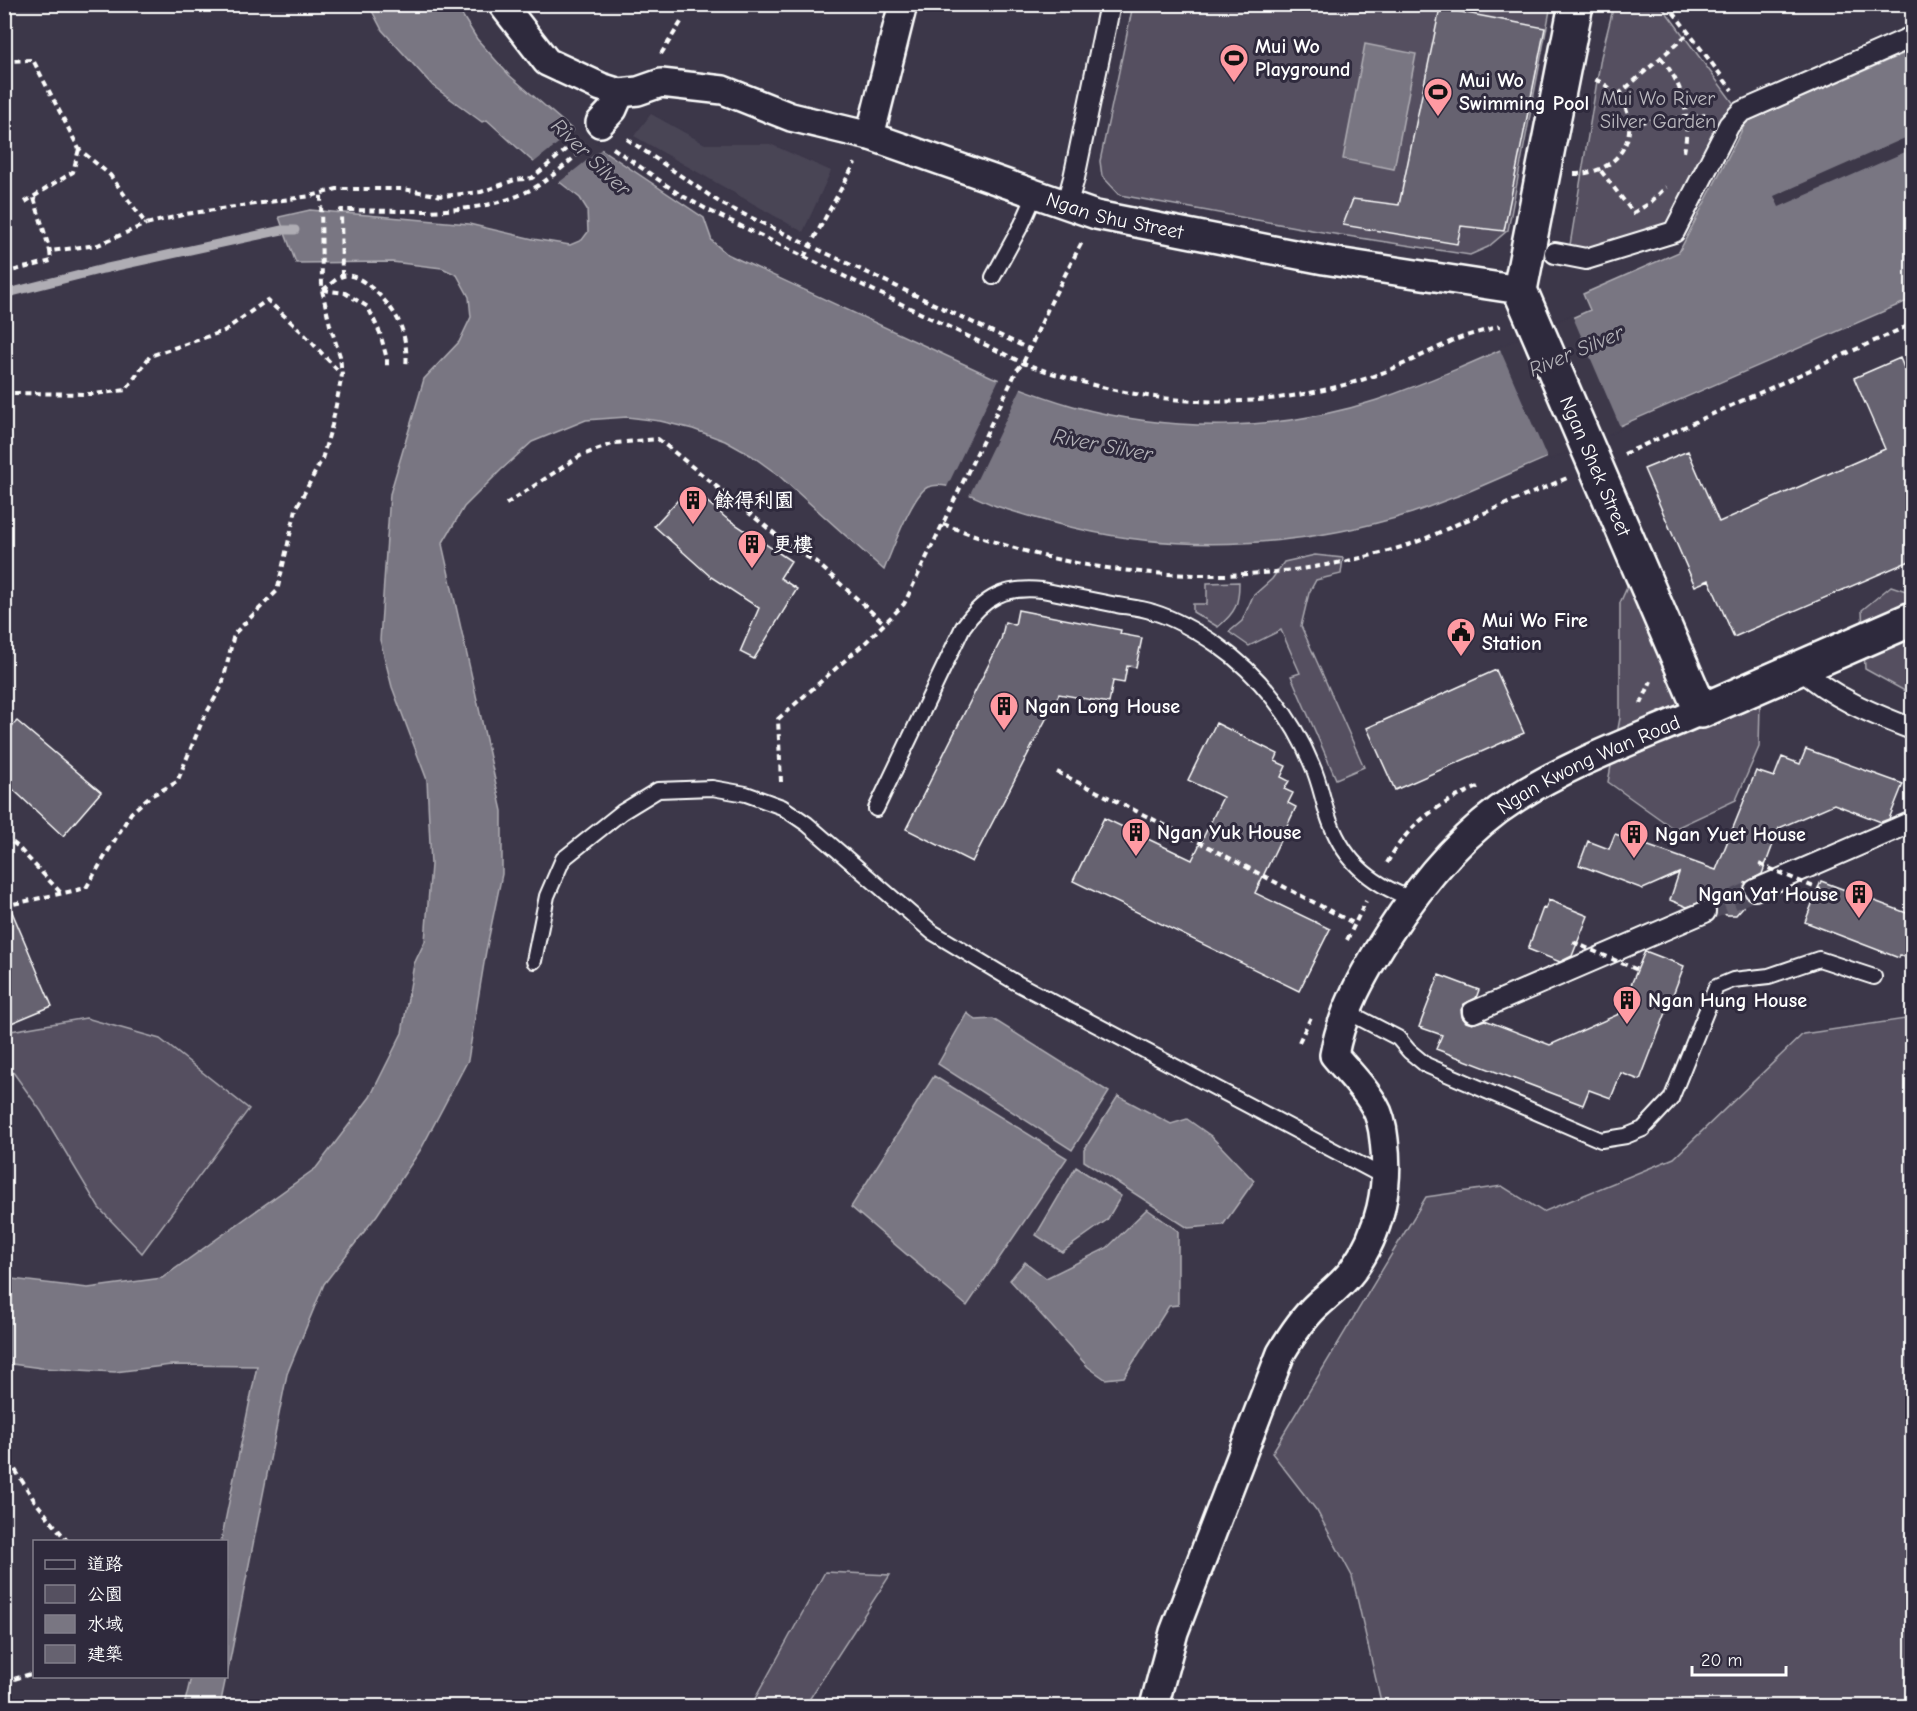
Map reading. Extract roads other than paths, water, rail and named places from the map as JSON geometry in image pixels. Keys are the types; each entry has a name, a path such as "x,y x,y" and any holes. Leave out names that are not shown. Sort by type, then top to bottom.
{"street":[{"path":"502,4 547,62 601,87 620,93 600,133"},
{"path":"870,136 903,4"},
{"path":"1518,310 1576,4"},
{"path":"1066,206 1074,178 1108,5"},
{"path":"1555,253 1586,259 1674,232 1729,125 1744,110 1912,37"},
{"name":"Ngan Shu Street","path":"620,93 638,91 661,84 723,90 791,117 870,136 1096,215 1324,260 1518,310"},
{"name":"Ngan Shek Street","path":"1518,310 1592,460 1701,711"},
{"name":"Ngan Kwong Wan Road","path":"1386,1178 1383,1131 1375,1105 1334,1055 1346,1011 1369,964 1434,869 1471,833 1515,798 1563,772 1912,619"},
{"path":"1800,668 1817,683 1881,717 1912,729"},
{"path":"1755,890 1912,822"},
{"path":"1473,1012 1705,912"},
{"path":"1154,1707 1174,1632 1281,1353 1297,1328 1316,1306 1338,1288 1364,1252 1381,1211 1386,1178"}],"lane":[{"path":"993,277 1035,195"},
{"path":"876,809 958,637 972,614 983,603 1011,590 1026,588 1042,590 1153,611 1219,646 1268,691 1285,715 1313,766 1333,831 1341,847 1353,862 1380,885 1412,899"},
{"path":"534,961 547,896 563,859 622,812 658,790 712,789 746,794 782,807 807,824 932,932 1015,982 1386,1178"},
{"path":"1346,1011 1398,1038 1426,1065 1602,1140 1626,1136 1642,1130 1671,1099 1716,987 1733,980 1769,976 1819,959 1874,976"}],"water":[{"name":"River Silver","path":"369,5 456,5 477,39 509,75 574,131 704,218 712,241 727,254 992,377 1052,400 1110,415 1148,421 1225,425 1264,423 1340,411 1431,380 1590,310 1583,294 1679,252 1746,122 1912,50 1912,299 1463,494 1412,513 1372,524 1289,539 1204,544 1120,537 1038,519 996,506 952,488 935,486 928,487 916,500 903,524 884,570 777,474 752,456 725,441 693,429 660,421 627,417 586,420 532,442 464,507 442,544 502,811 502,874 486,951 468,1060 421,1149 377,1215 324,1284 287,1374 228,1670 228,1540 221,1540 257,1366 171,1365 115,1372 41,1368 5,1363 4,1278 88,1288 162,1278 316,1168 370,1097 402,1033 414,964 425,941 431,865 427,780 392,687 380,640 390,494 424,379 459,342 471,317 469,297 457,275 442,268 392,262 296,263 279,217 310,210 469,224 570,245 582,240 588,232 587,209 580,198 530,159 487,120 482,122 433,86 382,30"},
{"path":"1365,44 1416,54 1394,169 1343,159"},
{"path":"967,1013 976,1020 993,1019 1109,1092 1072,1150 938,1064"},
{"path":"934,1076 1067,1158 967,1306 851,1207"},
{"path":"1118,1096 1171,1124 1187,1119 1211,1136 1254,1181 1223,1225 1188,1228 1084,1161 1084,1150"},
{"path":"1076,1167 1121,1196 1107,1220 1062,1252 1036,1235"},
{"path":"1147,1209 1178,1231 1178,1305 1169,1306 1124,1377 1105,1379 1088,1367 1010,1280 1025,1262 1046,1278 1107,1248"},
{"path":"191,1678 226,1678 220,1706 184,1706"}],"waterway":[{"path":"4,294 103,269 282,230 295,230"}],"tunnel":[{"path":"1705,912 1755,890"}],"place":[{"name":"Mui Wo Playground","path":"1234,84"},
{"name":"Mui Wo Swimming Pool","path":"1438,118"},
{"name":"餘得利園","path":"693,526"},
{"name":"更樓","path":"752,570"},
{"name":"Mui Wo Fire Station","path":"1461,658"},
{"name":"Ngan Long House","path":"1004,732"},
{"name":"Ngan Yuk House","path":"1136,858"},
{"name":"Ngan Yuet House","path":"1634,860"},
{"name":"Ngan Yat House","path":"1859,920"},
{"name":"Ngan Hung House","path":"1627,1026"}],"park label":[{"name":"Mui Wo River Silver Garden","path":"1658,110"}]}
